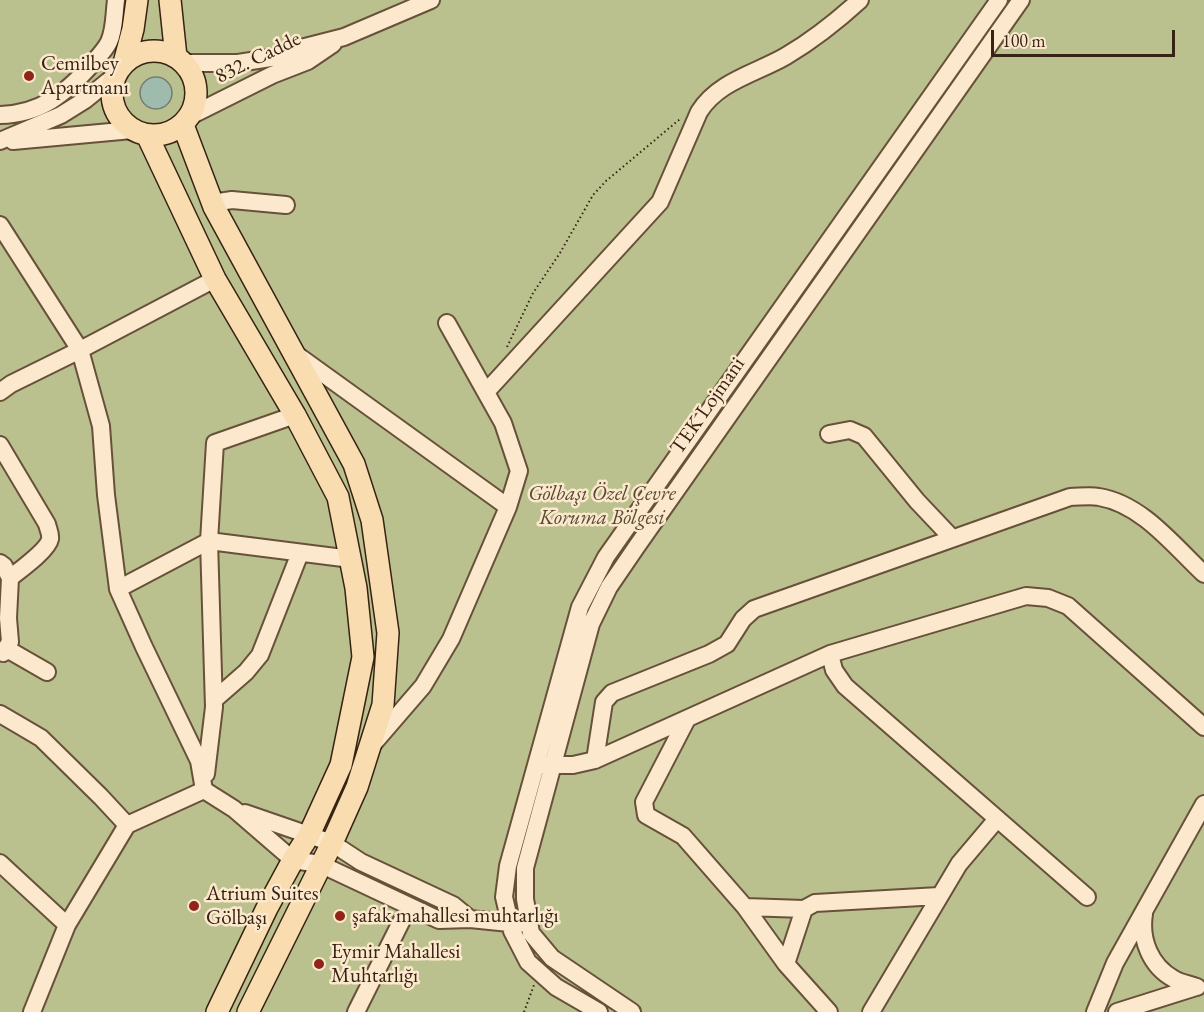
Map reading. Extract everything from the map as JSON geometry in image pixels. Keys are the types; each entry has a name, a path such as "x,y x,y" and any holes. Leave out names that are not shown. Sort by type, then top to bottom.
{"main road":[{"path":"120,68 133,56 155,51 180,60 191,72 196,83 195,106 187,120 172,132 160,135 140,132 122,121 116,111 112,98 112,86 133,29 137,0"},
{"path":"170,0 180,60"},
{"path":"187,120 212,203 354,464 372,520 388,633 383,705 357,787 332,843 248,1012"},
{"path":"140,132 215,279 295,415 338,497 356,588 363,657 341,765 309,835 267,908 217,1012"}],"street":[{"path":"0,115 35,110 74,83 109,43 116,0"},
{"name":"832. Cadde","path":"180,60 238,63 261,60 344,37 430,0"},
{"path":"486,392 660,202 697,117 707,101 740,77 795,51 838,20 860,0"},
{"name":"TEK Lojmani","path":"632,1012 552,958 531,933 525,899 525,868 580,607 606,557 999,0"},
{"name":"TEK Lojmani","path":"599,1012 556,987 528,962 512,931 504,897 508,866 545,765 591,624 609,587 1021,0"},
{"name":"832. Cadde","path":"187,120 272,75 308,61 344,37"},
{"path":"0,142 61,115 85,100 120,68"},
{"path":"0,142 140,132"},
{"path":"212,203 232,200 286,205"},
{"path":"0,225 80,350 101,426 106,495 118,589 199,761 204,790 234,809 293,860 320,864 439,920 530,925"},
{"path":"0,392 11,384 215,279"},
{"path":"369,750 423,686 451,639 508,507 519,471 503,423 447,323"},
{"path":"295,354 508,507"},
{"path":"204,790 214,700 209,541 215,443 295,415"},
{"path":"829,434 850,430 864,436 917,501 952,538"},
{"path":"0,445 47,524 51,536 45,548 10,578"},
{"path":"595,760 604,702 612,693 727,644 743,619 754,609 1070,497 1098,497 1125,505 1145,518 1204,574"},
{"path":"118,589 209,541 351,559"},
{"path":"214,700 246,672 260,655 300,553"},
{"path":"0,563 10,578 8,618 10,642 4,650 46,672"},
{"path":"545,765 573,765 595,760 830,654 1026,596 1048,598 1068,606 1204,727"},
{"path":"830,654 834,670 845,686 1087,897"},
{"path":"0,714 41,738 102,797 127,825"},
{"path":"687,718 644,802 646,815 683,837 745,907 786,964 829,1012"},
{"path":"32,1012 67,925 127,825 204,790"},
{"path":"1095,1012 1115,963 1204,804"},
{"path":"234,809 332,843 361,862 453,905 470,920"},
{"path":"871,1012 959,864 997,819"},
{"path":"0,862 67,925"},
{"path":"745,907 804,909 815,903 939,896"},
{"path":"786,964 804,909"},
{"path":"1144,910 1142,928 1145,945 1156,963 1173,979 1200,986"},
{"path":"356,1012 402,920"},
{"path":"1117,1012 1200,986"}],"path":[{"path":"506,348 533,293 564,246 593,195 672,124 685,116 697,117"},
{"path":"524,1012 539,971"}],"green space":[{"name":"Gölbaşı Özel Çevre Koruma Bölgesi","path":"0,0 1204,0 1204,1012 0,1012"}],"shaded area":[{"path":"156,77 168,81 172,93 168,105 156,109 144,105 140,93 144,81"}],"place":[{"name":"Cemilbey Apartmanı","path":"29,76"},
{"name":"Atrium Suites Gölbaşı","path":"194,906"},
{"name":"şafak mahallesi muhtarlığı","path":"340,916"},
{"name":"Eymir Mahallesi Muhtarlığı","path":"319,964"}]}
